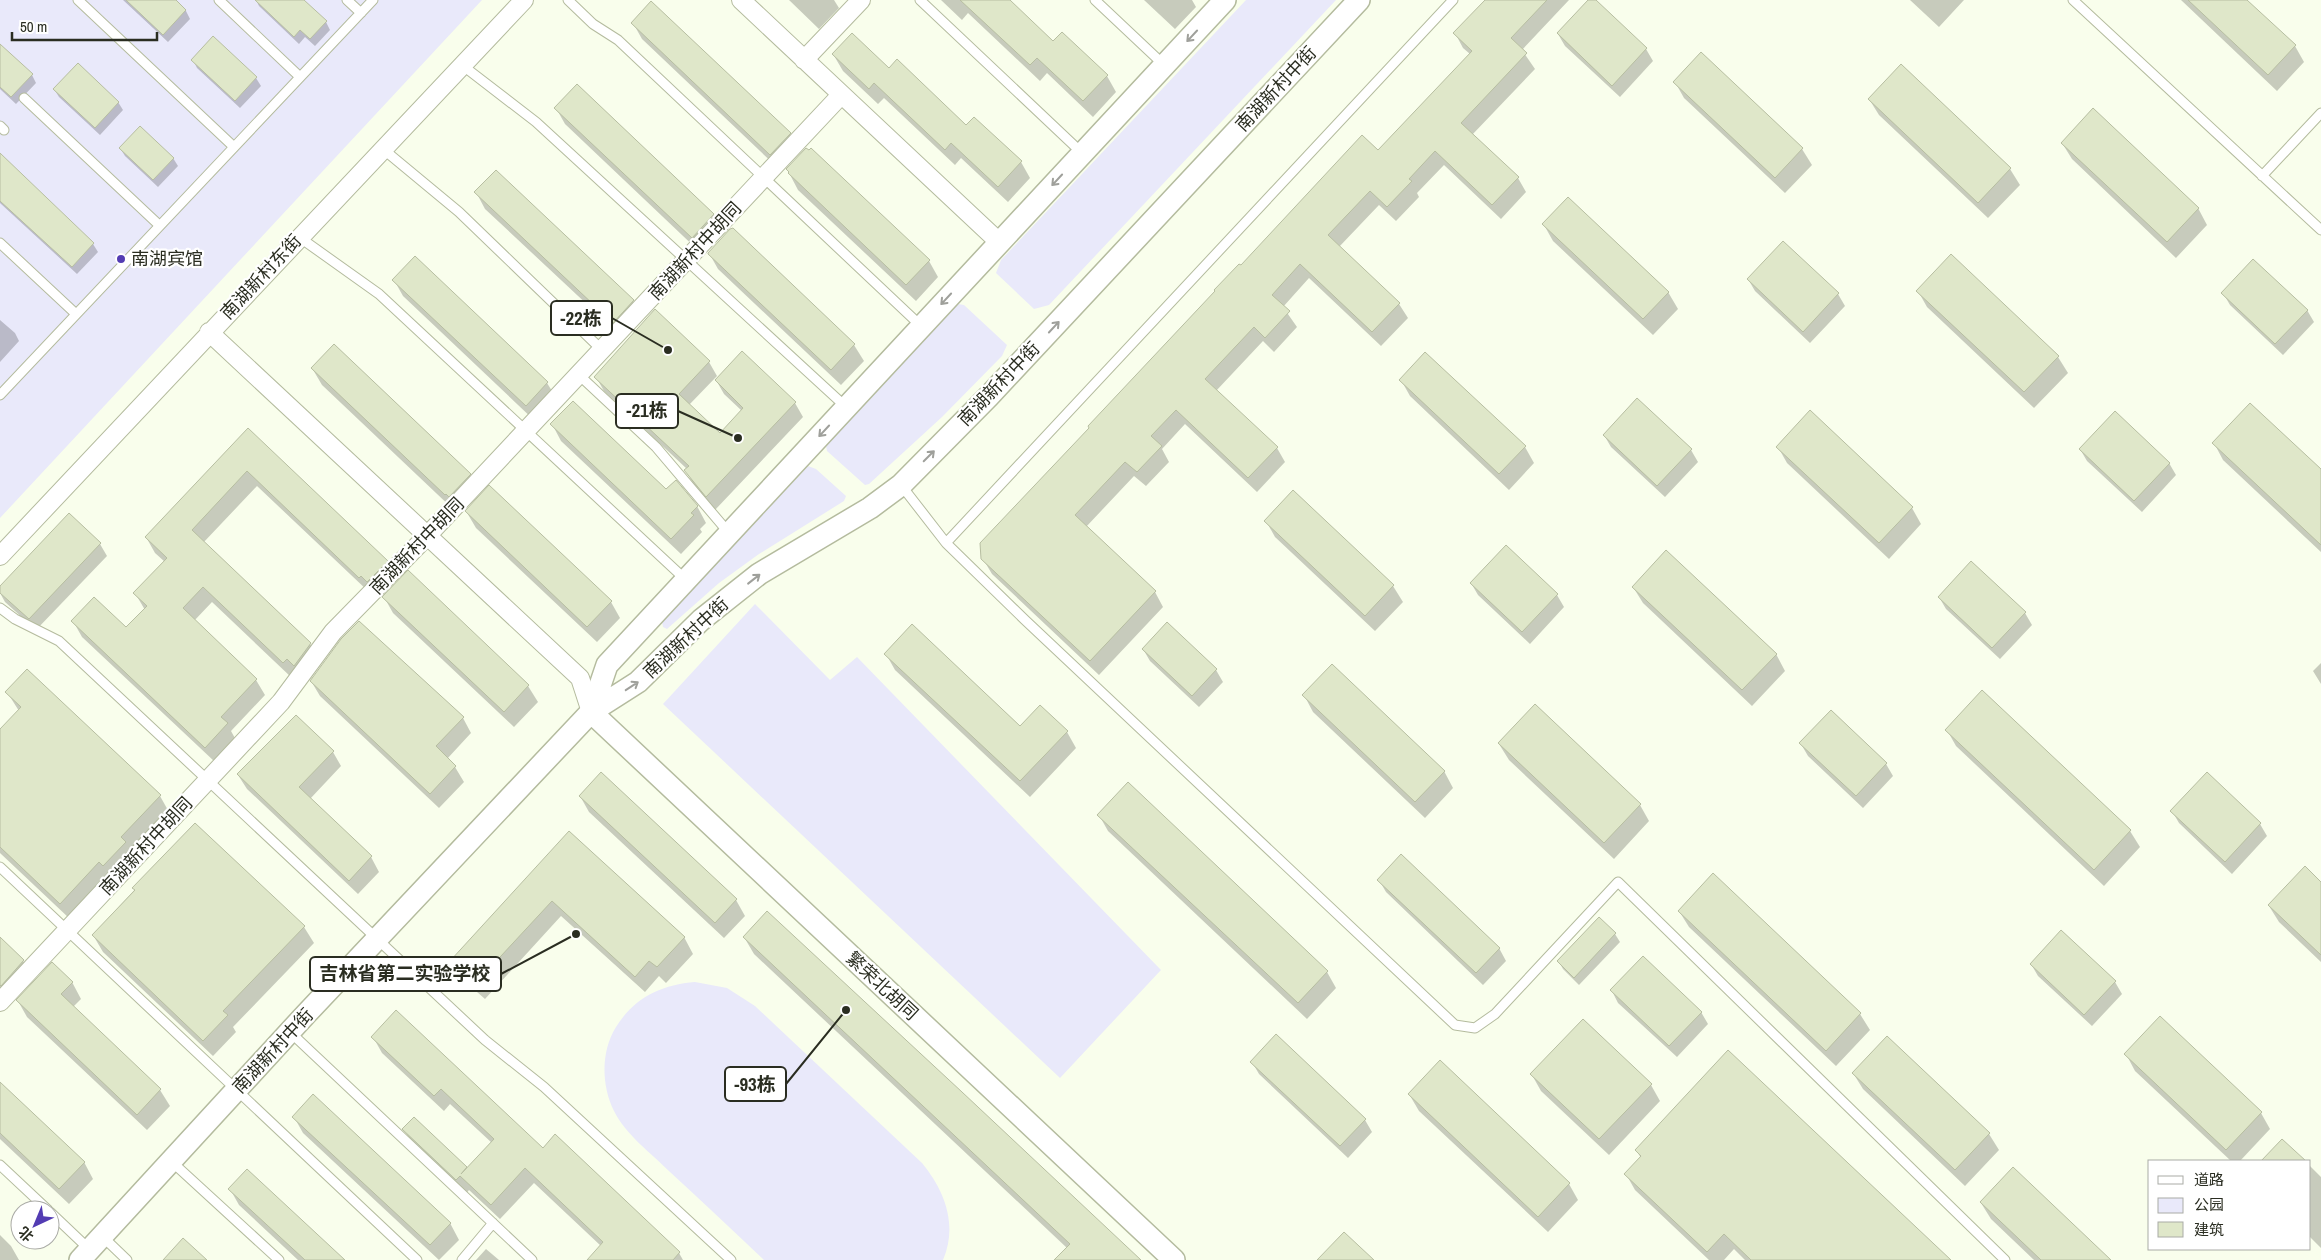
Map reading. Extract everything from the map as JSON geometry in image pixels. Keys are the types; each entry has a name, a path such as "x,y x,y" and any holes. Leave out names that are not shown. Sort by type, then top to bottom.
{"street":[{"name":"南湖新村东街","path":"0,556 209,332 524,0"},
{"path":"741,0 999,242"},
{"path":"804,60 861,0"},
{"name":"南湖新村中街","path":"591,712 607,665 1225,0"},
{"name":"南湖新村中街","path":"91,1249 290,1032 591,712 638,682 701,620 759,574 870,508 901,485 989,396 1359,0"},
{"name":"南湖新村中胡同","path":"0,1002 281,702 333,632 427,536 841,95"},
{"path":"209,332 580,678 591,712"},
{"name":"繁荣北胡同","path":"591,712 1174,1260"}],"lane":[{"path":"78,0 234,147"},
{"path":"219,0 300,76"},
{"path":"347,0 361,13"},
{"path":"0,395 373,0"},
{"path":"568,0 593,24 618,40 921,326"},
{"path":"920,0 1082,152"},
{"path":"1095,0 1164,65"},
{"path":"946,543 1453,0"},
{"path":"2073,0 2321,230"},
{"path":"462,65 536,122 846,407"},
{"path":"24,98 159,225"},
{"path":"2262,176 2321,113"},
{"path":"383,149 459,212 602,350"},
{"path":"299,238 379,294 686,580"},
{"path":"0,243 76,314"},
{"path":"579,375 656,447 729,533"},
{"path":"901,485 946,543 1025,620 1455,1025 1475,1028 1495,1014 1618,882 2005,1260"},
{"path":"0,608 15,619 59,641 485,1040 544,1087 731,1260"},
{"path":"0,867 417,1260"},
{"path":"290,1032 532,1260"},
{"path":"171,1161 279,1260"},
{"path":"0,1165 37,1200"},
{"path":"60,1221 91,1249 127,1260"},
{"path":"462,1260 493,1223"}],"green space":[{"name":"南湖宾馆","path":"0,0 482,0 0,518"},
{"path":"1246,0 1336,0 1049,305 1034,309 996,273 1001,260"},
{"path":"958,304 964,305 1007,345 1002,356 942,417 869,484 865,485 827,451 826,446"},
{"path":"808,466 816,469 846,496 844,501 759,554 719,583 667,629 663,627 662,622"},
{"path":"755,604 830,680 857,657 1161,970 1060,1078 663,704"},
{"path":"695,982 727,988 755,1006 922,1163 937,1185 947,1209 949,1234 943,1260 764,1260 632,1136 614,1111 607,1090 604,1068 611,1036 623,1017 640,1000 671,986"}],"building":[{"path":"126,0 176,0 186,10 163,35"},
{"path":"255,0 304,0 327,21 310,39 300,30 294,37"},
{"path":"960,0 1010,0 1053,41 1062,32 1108,75 1083,101 1037,58 1030,65"},
{"path":"1485,0 1547,0 1511,38 1527,53 1461,123 1519,177 1492,205 1435,151 1409,179 1412,181 1387,207 1370,191 1328,235 1400,303 1372,332 1300,264 1272,295 1290,311 1265,338 1254,327 1205,379 1278,447 1248,478 1176,410 1151,436 1162,446 1137,472 1125,462 1075,515 1156,591 1090,661 981,559 980,543 1089,428 1088,426 1214,290 1239,264 1241,265 1362,135 1378,150 1472,51 1453,33"},
{"path":"1588,0 1596,0 1647,48 1612,86 1557,33"},
{"path":"2188,0 2247,0 2296,45 2268,75"},
{"path":"651,1 791,133 770,155 631,23"},
{"path":"852,33 889,68 897,59 966,125 974,117 1022,161 998,187 951,143 945,150 874,83 869,89 832,54"},
{"path":"213,36 257,77 235,101 191,60"},
{"path":"0,44 33,74 11,97 0,87"},
{"path":"1701,52 1803,148 1775,178 1673,82"},
{"path":"78,63 119,102 95,128 53,89"},
{"path":"1901,64 2011,168 1978,203 1868,99"},
{"path":"577,84 714,214 692,238 554,108"},
{"path":"2093,108 2199,208 2167,242 2061,143"},
{"path":"140,126 174,158 153,180 119,148"},
{"path":"806,148 809,150 811,148 930,260 906,285 788,173 786,169"},
{"path":"0,153 94,243 72,267 0,201"},
{"path":"496,170 634,300 613,323 474,192"},
{"path":"1568,197 1669,292 1643,319 1542,224"},
{"path":"733,228 855,344 831,370 708,254"},
{"path":"1783,241 1839,293 1803,332 1747,279"},
{"path":"1951,254 2059,356 2024,392 1916,291"},
{"path":"415,256 548,382 526,406 392,280"},
{"path":"2253,259 2308,310 2275,344 2221,293"},
{"path":"655,309 710,361 679,394 720,433 743,408 715,380 742,351 796,402 706,497 684,470 689,466 594,377"},
{"path":"334,344 471,474 449,497 311,368"},
{"path":"1425,352 1526,446 1499,474 1399,380"},
{"path":"1637,398 1692,449 1657,486 1603,435"},
{"path":"573,401 666,489 676,480 698,506 691,513 694,515 671,539 550,424"},
{"path":"2250,403 2321,469 2321,545 2212,443"},
{"path":"1810,410 1913,507 1879,543 1776,447"},
{"path":"2115,411 2170,463 2134,501 2079,449"},
{"path":"248,428 388,561 367,582 361,576 359,578 247,471 192,530 311,643 294,666 287,659 283,663 203,587 183,608 257,679 221,717 228,723 205,748 71,621 94,597 126,627 147,606 133,593 167,558 145,537"},
{"path":"489,485 612,601 587,627 465,511"},
{"path":"1293,490 1394,585 1365,616 1264,521"},
{"path":"69,513 101,543 29,619 0,593 0,586"},
{"path":"1506,545 1558,594 1522,632 1470,583"},
{"path":"1666,550 1777,654 1742,690 1632,587"},
{"path":"1971,561 2026,612 1992,648 1938,597"},
{"path":"408,570 529,685 504,712 382,597"},
{"path":"359,621 464,717 436,746 456,766 430,794 310,681 341,639"},
{"path":"1167,622 1217,669 1192,696 1142,649"},
{"path":"912,624 1020,726 1040,705 1068,731 1020,781 884,654"},
{"path":"1332,664 1445,771 1415,802 1302,695"},
{"path":"27,669 161,795 121,837 126,842 103,866 99,862 60,904 0,847 0,729 21,707 5,692"},
{"path":"1982,690 2131,830 2094,870 1945,730"},
{"path":"1535,704 1641,804 1604,843 1498,743"},
{"path":"1831,710 1887,763 1856,796 1799,743"},
{"path":"296,715 334,751 299,787 372,856 349,881 237,774"},
{"path":"601,772 737,899 715,923 579,796"},
{"path":"2207,772 2261,823 2225,862 2170,811"},
{"path":"1128,782 1328,971 1298,1003 1097,815"},
{"path":"195,823 305,926 223,1011 228,1015 203,1041 92,935 135,890 132,888"},
{"path":"569,831 685,937 657,967 649,961 635,977 552,901 475,984 450,961"},
{"path":"1401,854 1500,948 1476,973 1377,880"},
{"path":"2305,866 2321,882 2321,955 2268,905"},
{"path":"1713,873 1861,1013 1826,1051 1678,911"},
{"path":"767,911 1141,1260 1054,1260 1070,1244 743,937"},
{"path":"1599,917 1616,933 1574,978 1557,961"},
{"path":"2061,930 2116,981 2084,1015 2030,964"},
{"path":"0,937 24,960 1,986 0,985"},
{"path":"1643,956 1702,1012 1669,1046 1610,990"},
{"path":"52,962 73,982 61,994 161,1089 137,1115 16,1000"},
{"path":"396,1010 543,1148 555,1134 680,1252 673,1260 587,1260 603,1242 525,1168 491,1205 460,1176 456,1180 402,1129 414,1117 467,1167 461,1174 494,1139 441,1089 434,1096 371,1037"},
{"path":"2160,1016 2262,1112 2226,1150 2124,1054"},
{"path":"1583,1019 1652,1084 1599,1139 1530,1074"},
{"path":"1276,1034 1366,1119 1340,1146 1250,1062"},
{"path":"1887,1036 1990,1133 1955,1170 1852,1073"},
{"path":"1728,1050 1951,1260 1751,1260 1724,1234 1707,1252 1624,1174 1641,1156 1635,1150"},
{"path":"1440,1060 1570,1183 1538,1217 1408,1094"},
{"path":"0,1082 85,1162 59,1189 0,1133"},
{"path":"313,1094 451,1223 430,1245 292,1117"},
{"path":"2282,1139 2305,1160 2262,1160"},
{"path":"2013,1167 2111,1260 2041,1260 1980,1202"},
{"path":"247,1169 345,1260 305,1260 228,1189"},
{"path":"1344,1232 1374,1260 1317,1260"},
{"path":"183,1238 207,1260 163,1260"}],"place":[{"name":"南湖宾馆","path":"121,259"},
{"name":"-22栋","path":"668,350"},
{"name":"-21栋","path":"738,438"},
{"name":"吉林省第二实验学校","path":"576,934"},
{"name":"-93栋","path":"846,1010"}]}
